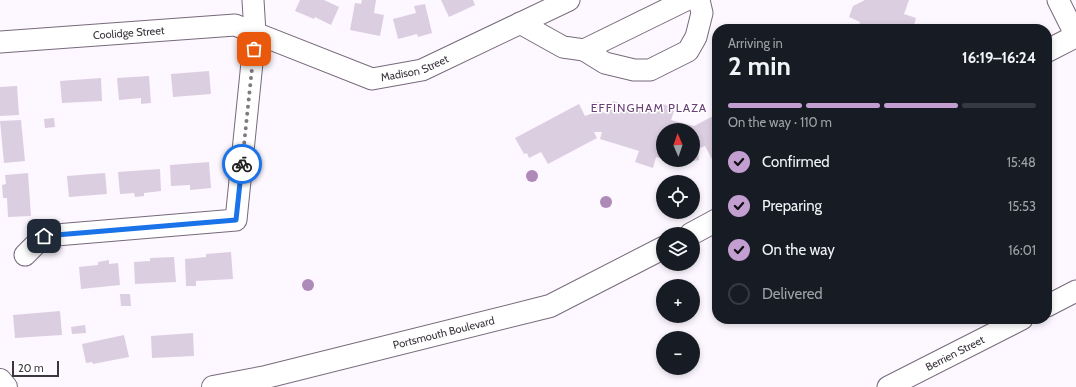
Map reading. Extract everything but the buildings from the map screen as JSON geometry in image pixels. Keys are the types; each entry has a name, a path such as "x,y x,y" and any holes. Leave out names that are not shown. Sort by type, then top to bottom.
{"main road":[{"path":"1052,48 1076,36"},
{"path":"700,229 712,223"},
{"name":"Portsmouth Boulevard","path":"213,387 266,377 550,306 656,252"},
{"path":"0,380 6,387"}],"street":[{"path":"25,255 44,236 236,220 255,33 253,0"},
{"name":"Madison Street","path":"255,33 372,79 422,70 569,0"},
{"path":"584,50 686,0"},
{"path":"520,23 564,47 584,50 605,63 634,70 650,70 688,51 696,37 702,13 698,0"},
{"path":"1058,0 1076,36"},
{"name":"Coolidge Street","path":"0,42 235,25 255,33"},
{"path":"1052,303 1076,291"},
{"name":"Berrien Street","path":"888,387 1012,324"}],"way so far":[{"path":"242,164 254,49"}],"district":[{"name":"EFFINGHAM PLAZA","path":"649,108"}],"route":[{"path":"44,236 236,220 242,164"}]}
